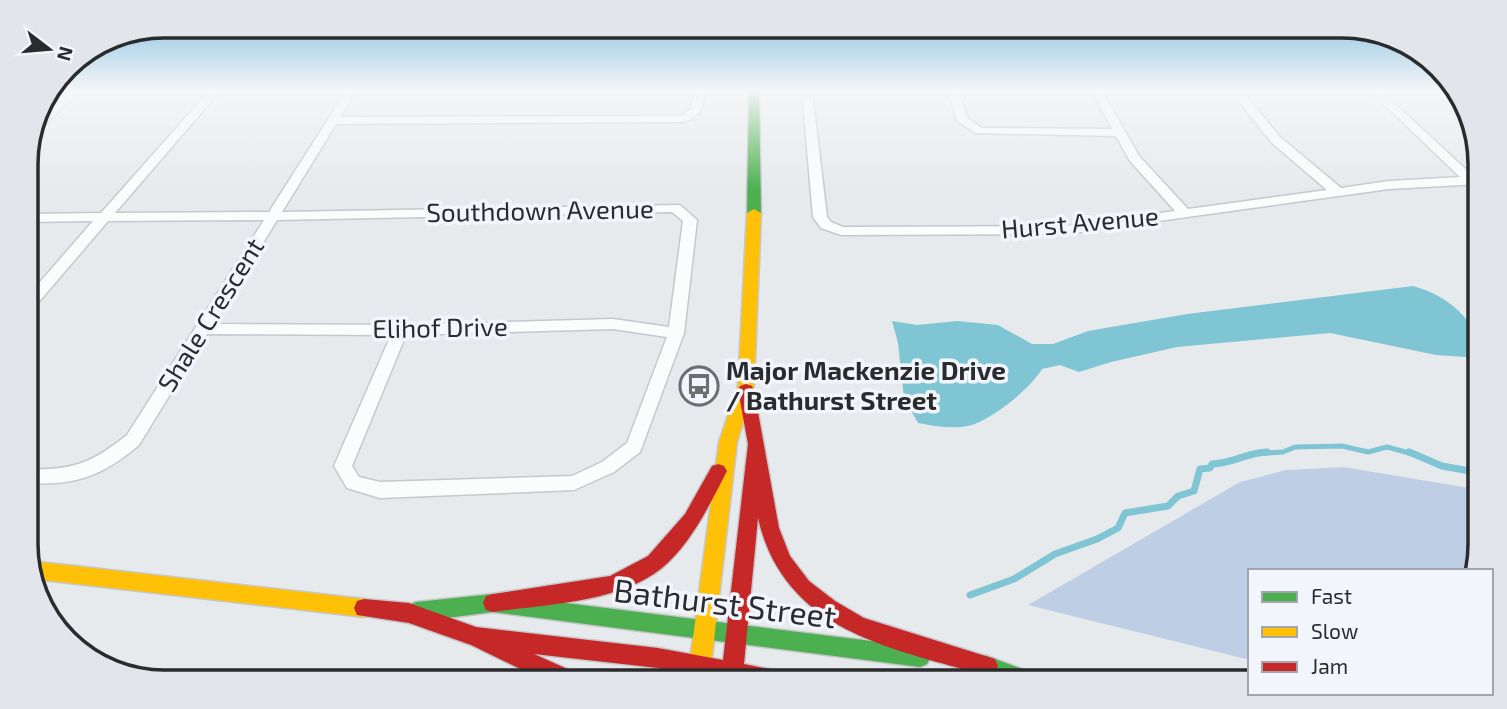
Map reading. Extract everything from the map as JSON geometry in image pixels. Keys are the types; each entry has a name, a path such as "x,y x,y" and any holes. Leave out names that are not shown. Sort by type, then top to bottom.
{"main road":[{"path":"699,670 726,454 746,386 754,235 754,124"},
{"path":"746,386 770,530 787,571 812,598 853,625 988,666"},
{"path":"733,670 757,444"},
{"path":"494,603 613,585 655,562 692,520 726,454"},
{"name":"Bathurst Street","path":"42,571 409,613 494,603 988,666 998,670"},
{"name":"Bathurst Street","path":"409,613 476,637 658,659 688,670"},
{"path":"476,637 546,670"}],"street":[{"path":"39,293 186,124"},
{"name":"Shale Crescent","path":"38,476 58,478 82,474 107,463 133,440 330,124"},
{"name":"Hurst Avenue","path":"810,124 820,216 825,224 833,229 846,232 1051,231 1400,184 1468,180"},
{"path":"968,124 980,131 1120,133"},
{"path":"1115,124 1144,171 1185,214"},
{"path":"1263,124 1276,140 1338,192"},
{"path":"1412,124 1468,174"},
{"name":"Southdown Avenue","path":"39,218 675,208 690,220 676,332 634,447 608,467 574,483 380,490 353,483 343,466 401,330"},
{"name":"Elihof Drive","path":"203,329 401,330 613,324 676,332"}],"shaded area":[{"path":"1343,467 1468,488 1466,569 1248,569 1248,660 1028,605 1240,482 1286,470"}],"water":[{"path":"1413,286 1449,303 1468,321 1468,357 1436,355 1330,333 1177,347 1079,372 1060,365 1042,369 1029,386 998,411 977,423 962,427 918,423 904,398 898,343 892,321 917,325 957,321 998,325 1032,344 1053,344 1088,331 1187,314"}],"waterway":[{"path":"1254,454 1283,452 1295,447 1342,446 1368,452 1387,447 1413,454"},
{"path":"1254,454 1267,452"},
{"path":"1409,452 1442,466 1468,471"},
{"path":"1249,454 1254,454"},
{"path":"970,595 1014,579 1055,554 1097,539 1118,528 1125,513 1168,506 1178,496 1194,491 1200,469 1254,454"}],"traffic: fast":[{"path":"754,124 754,213"},
{"path":"416,612 493,603 920,657"},
{"path":"971,664 997,670"}],"traffic: slow":[{"path":"700,670 728,442 746,386 754,213"},
{"path":"42,571 364,608"}],"traffic: jam":[{"path":"732,670 757,444 746,390"},
{"path":"757,444 770,528 783,561 802,587 827,608 857,624 922,648 987,666"},
{"path":"493,603 613,585 655,562 692,520 718,471"},
{"path":"364,608 409,613 476,637 658,658 722,670"},
{"path":"476,637 546,670"}],"place":[{"name":"Major Mackenzie Drive / Bathurst Street","path":"699,386"}]}
